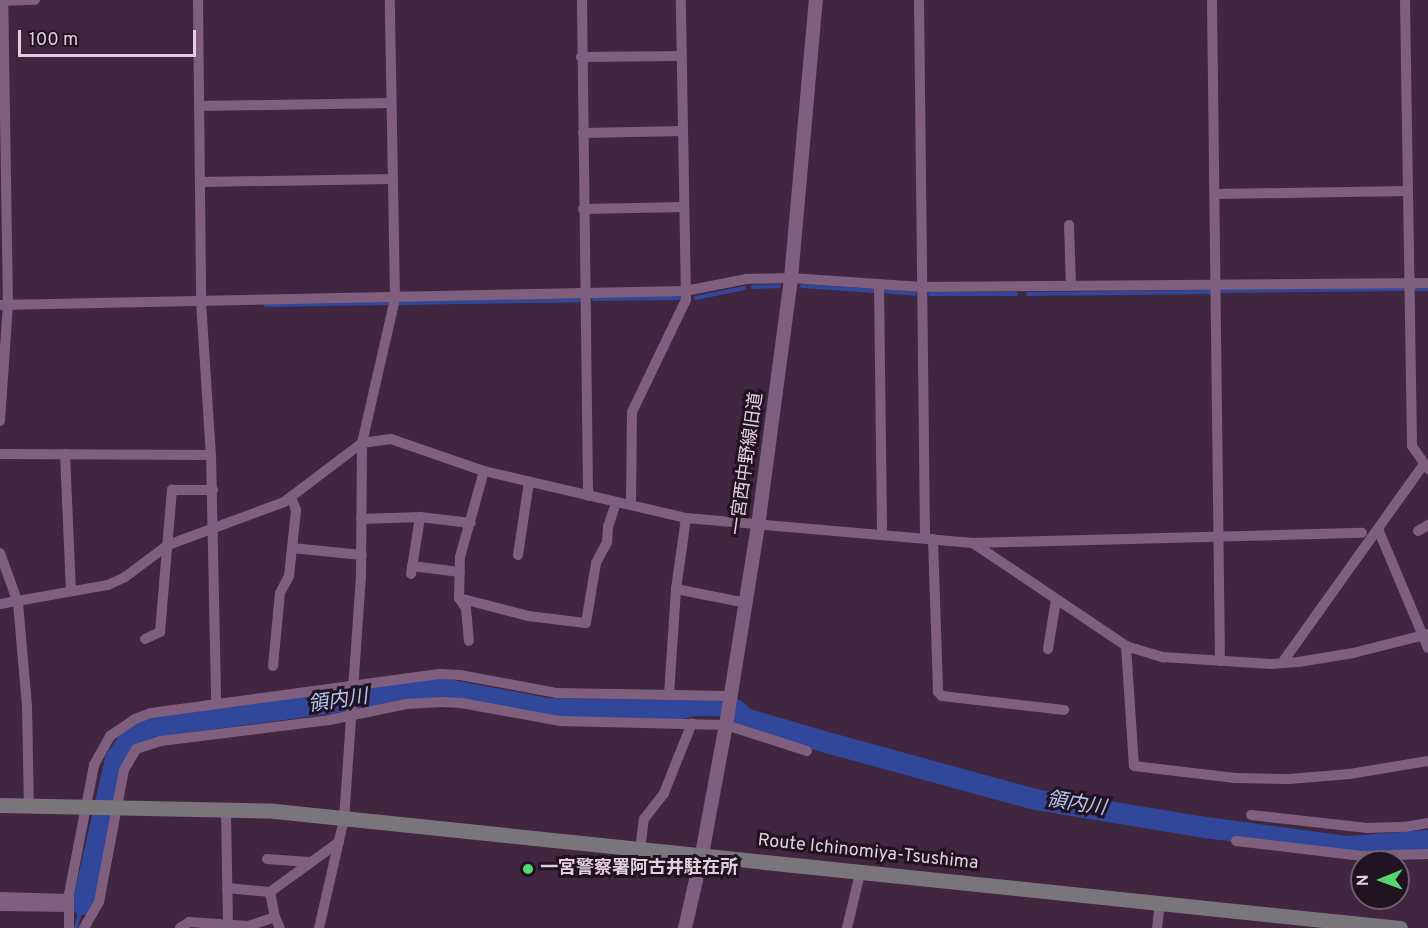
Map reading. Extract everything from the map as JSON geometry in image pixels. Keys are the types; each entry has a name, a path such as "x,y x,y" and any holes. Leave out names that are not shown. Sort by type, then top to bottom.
{"main road":[{"path":"0,805 117,807"},
{"name":"Route Ichinomiya-Tsushima","path":"117,807 275,811 640,850 702,854 1345,925 1400,928"}],"street":[{"path":"0,421 4,305 2,0 35,0"},
{"path":"198,0 201,302 213,490 216,703"},
{"path":"319,928 344,819 355,685 362,555 362,443 395,299 390,0"},
{"path":"582,0 588,496"},
{"path":"631,504 632,412 686,300 681,0"},
{"name":"一宮西中野線旧道","path":"685,928 702,854 726,725 758,526 790,278 816,0"},
{"path":"919,0 922,287 929,538 938,692 942,696 1064,710"},
{"path":"1212,0 1220,661"},
{"path":"1282,663 1426,466 1412,446 1405,0"},
{"path":"581,57 681,56"},
{"path":"199,106 391,103"},
{"path":"582,133 683,131"},
{"path":"200,182 392,179"},
{"path":"1215,194 1408,191"},
{"path":"584,209 684,207"},
{"path":"1069,225 1071,285"},
{"path":"4,305 395,299 685,291 746,279 790,278 922,287 1428,283"},
{"path":"879,284 882,535"},
{"path":"0,604 18,603 108,585 125,577 168,545 291,497 362,443 391,440 484,471 616,503 631,504 686,518 758,526 973,543 1362,533"},
{"path":"0,454 211,455"},
{"path":"65,454 71,591"},
{"path":"469,641 466,608 459,598 460,557 484,471"},
{"path":"518,555 529,482"},
{"path":"145,639 160,632 172,490 213,490"},
{"path":"273,666 280,593 289,576 292,548 296,510 291,497"},
{"path":"459,598 528,616 585,623 596,563 607,542 608,527 616,503"},
{"path":"361,519 420,518 471,523"},
{"path":"420,518 411,570 460,572"},
{"path":"669,695 673,598 686,518"},
{"path":"1418,531 1428,525"},
{"path":"1378,529 1426,635 1428,648"},
{"path":"973,543 1126,646 1162,657 1282,663 1353,653 1426,635"},
{"path":"292,548 362,555"},
{"path":"0,553 18,603 27,706 29,806"},
{"path":"676,589 746,603"},
{"path":"1048,649 1056,600"},
{"path":"1126,646 1134,766 1235,778 1290,779 1350,774 1428,761"},
{"path":"69,928 69,903 94,765 110,735 122,726 151,713 439,674 460,675 557,693 730,696"},
{"path":"84,928 99,902 124,770 136,749 160,741 330,720 405,704 442,702 470,704 560,721 726,725 807,751"},
{"path":"640,850 644,819 664,794 692,723"},
{"path":"226,811 228,926"},
{"path":"1251,815 1367,828 1428,824"},
{"path":"1236,841 1362,856 1428,854"},
{"path":"227,888 270,892 339,842"},
{"path":"267,859 309,862"},
{"path":"847,928 860,873"},
{"path":"270,892 275,917 280,928"},
{"path":"0,897 69,903"},
{"path":"0,906 69,903"},
{"path":"1157,928 1160,904"},
{"path":"180,928 189,922 248,926 275,917"}],"waterway":[{"path":"753,287 779,286"},
{"path":"802,286 876,291"},
{"path":"696,298 744,288"},
{"path":"1221,291 1404,289"},
{"path":"1414,289 1428,289"},
{"path":"883,291 915,294"},
{"path":"1028,294 1211,292"},
{"path":"930,294 1016,294"},
{"path":"594,299 680,298"},
{"path":"400,303 583,300"},
{"path":"266,305 389,303"},
{"name":"領内川","path":"82,904 115,759 126,743 143,731 162,725 441,688 548,708 673,710 692,705 720,705"},
{"name":"領内川","path":"735,709 745,718 1035,799 1198,826 1346,846 1428,840"},
{"path":"72,904 82,904 76,928"}],"place":[{"name":"一宮警察署阿古井駐在所","path":"528,869"}]}
